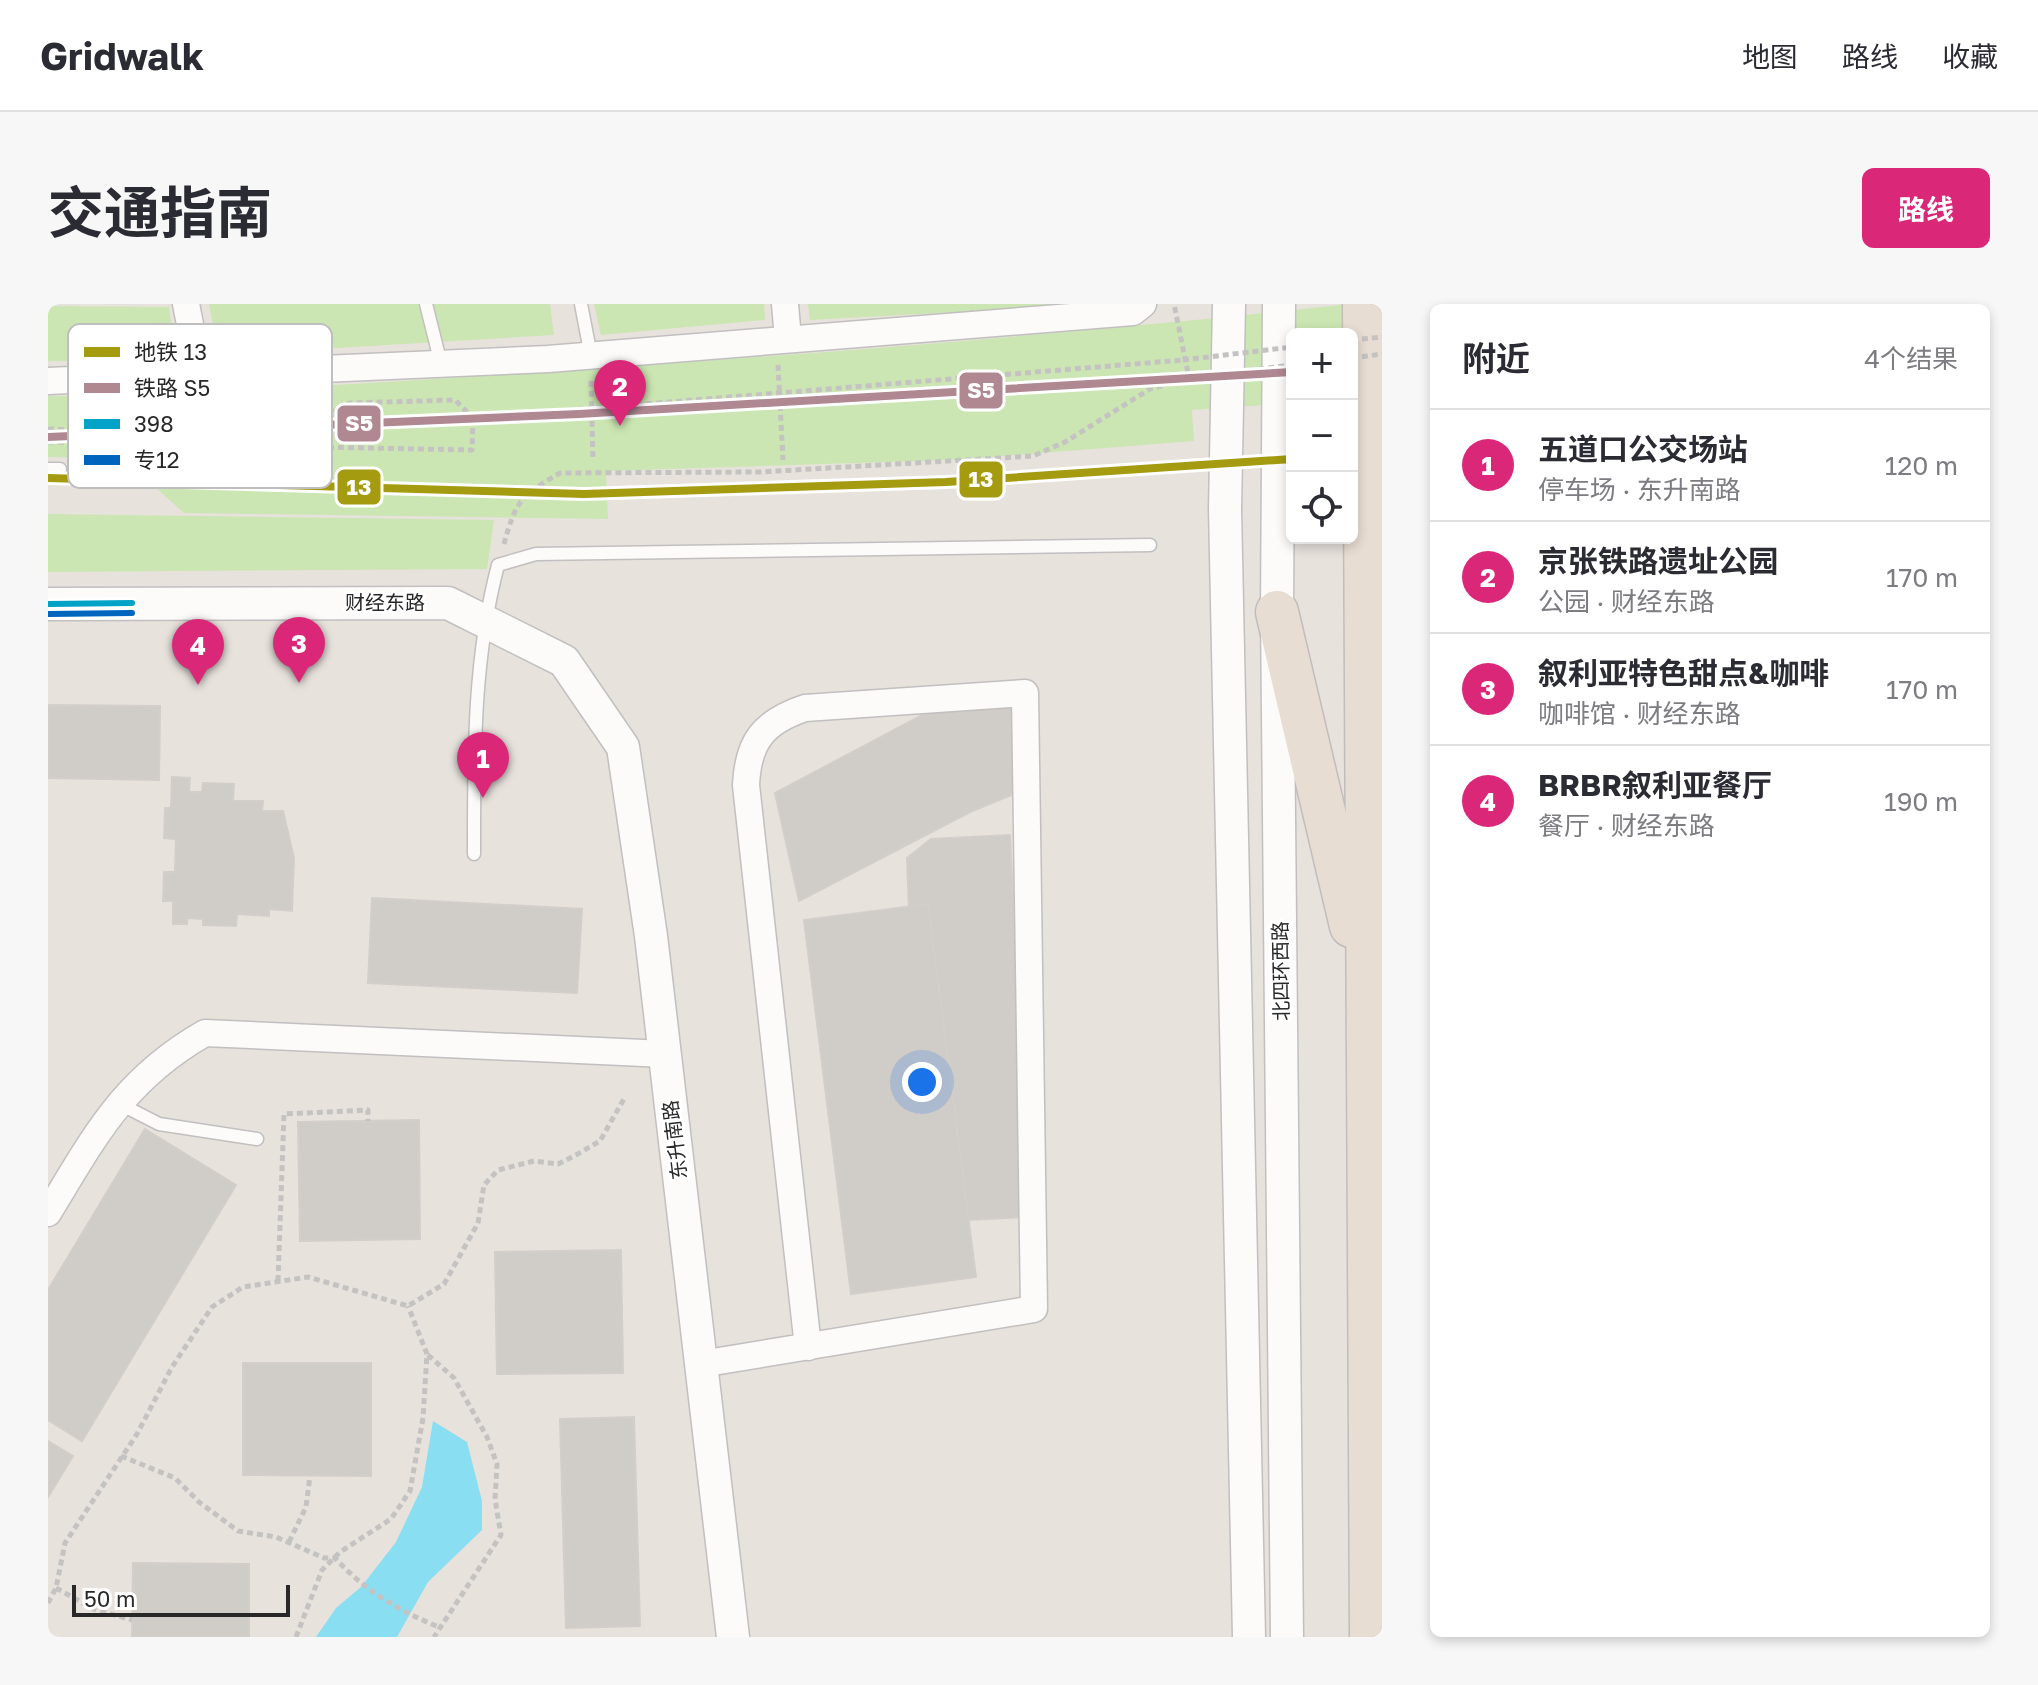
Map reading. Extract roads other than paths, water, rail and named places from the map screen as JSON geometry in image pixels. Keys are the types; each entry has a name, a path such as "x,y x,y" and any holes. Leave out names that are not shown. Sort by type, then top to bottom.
{"highway":[{"path":"1364,304 1371,1637"},
{"path":"1277,612 1369,1000"}],"street":[{"path":"186,304 190,324"},
{"path":"782,340 785,304"},
{"path":"332,369 591,356 1133,312 1143,304"},
{"path":"1229,304 1225,509 1249,1637"},
{"name":"北四环西路","path":"1279,304 1277,612 1287,1637"},
{"path":"48,381 68,380"},
{"name":"财经东路","path":"48,604 448,603 564,661"},
{"name":"东升南路","path":"564,661 623,747 665,1054 733,1637"},
{"path":"701,1364 808,1347 1034,1309 1025,693 805,708 780,716 763,732 747,756 746,785 808,1347"},
{"path":"48,1213 118,1103 170,1054 205,1033 665,1054"}],"lane":[{"path":"426,304 441,364"},
{"path":"581,304 591,356"},
{"path":"474,854 474,739 483,621 498,565 536,554 1150,545"},
{"path":"118,1103 159,1124 257,1139"}],"water":[{"path":"433,1421 467,1442 482,1501 482,1530 428,1582 397,1637 316,1637 336,1608 361,1587 396,1542 422,1487"}],"metro line":[{"name":"13","path":"332,486 584,494 946,482 1286,459"},
{"name":"13","path":"48,478 68,479"}],"rail line":[{"name":"S5","path":"332,425 579,414 1286,372"},
{"name":"S5","path":"48,437 68,436"}],"place":[{"name":"京张铁路遗址公园","path":"620,426"},
{"name":"叙利亚特色甜点&咖啡","path":"299,683"},
{"name":"BRBR叙利亚餐厅","path":"198,685"},
{"name":"五道口公交场站","path":"483,798"}]}
